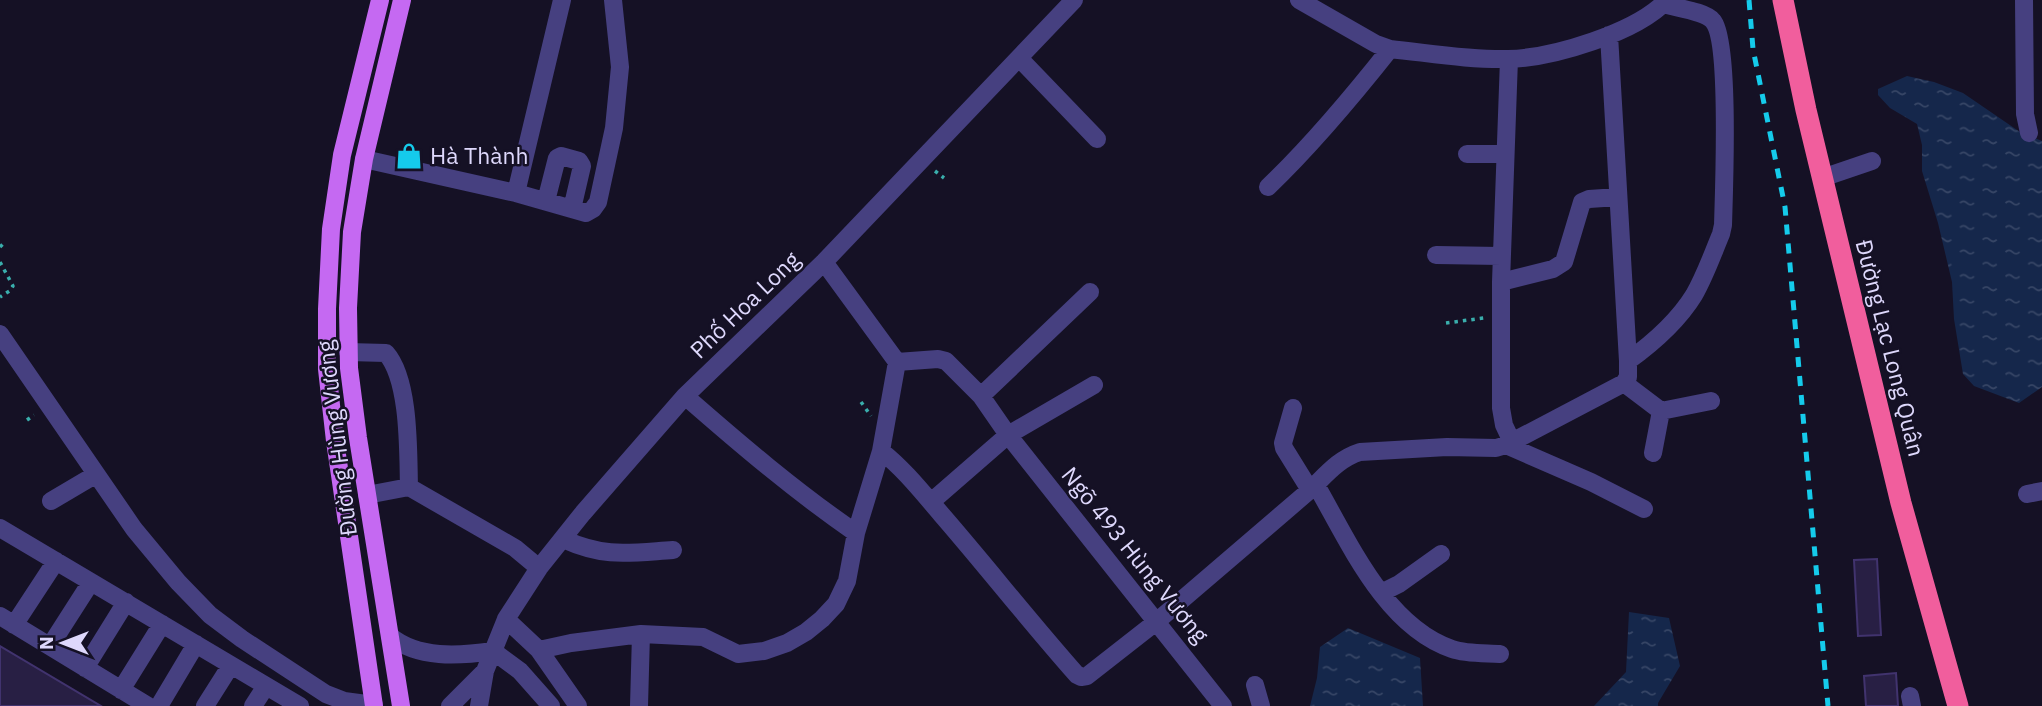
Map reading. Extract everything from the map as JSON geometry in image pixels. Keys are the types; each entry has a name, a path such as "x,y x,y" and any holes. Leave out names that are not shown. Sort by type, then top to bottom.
{"highway":[{"name":"Đường Lạc Long Quân","path":"1783,0 1806,110 1901,503 1958,706"}],"main road":[{"name":"Đường Hùng Vương","path":"374,705 335,441 327,369 327,309 331,229 342,155 380,0"},
{"name":"Đường Hùng Vương","path":"401,706 358,439 348,352 348,308 352,232 364,159 402,0"}],"street":[{"path":"516,193 562,0"},
{"path":"364,159 516,193 572,209 586,212 593,209 598,202 614,128 620,67 613,0"},
{"name":"Phố Hoa Long","path":"480,706 485,671 506,619 539,568 563,539 685,396 824,262 1073,0"},
{"path":"1299,0 1376,44 1390,48 1509,59 1564,50 1609,35 1633,26 1665,2 1708,16 1717,28 1723,70 1721,234 1695,294 1648,347 1628,361"},
{"path":"2024,0 2034,115 2029,132"},
{"path":"881,452 896,463 931,502 1077,675 1087,676 1156,622 1313,488 1342,459 1360,452 1447,447 1496,448 1509,444 1624,383 1628,377 1628,361 1609,35"},
{"path":"1268,187 1336,116 1390,48"},
{"path":"1019,58 1097,139"},
{"path":"1509,59 1500,316 1501,416 1509,444 1644,509"},
{"path":"1467,154 1506,155"},
{"path":"546,201 557,158 561,156 579,161 582,166 572,209"},
{"path":"1822,178 1872,161"},
{"path":"1501,282 1559,266 1564,262 1582,202 1618,197"},
{"path":"1436,255 1502,256"},
{"path":"539,650 641,634 703,637 738,654 764,652 788,643 806,632 836,604 847,581 856,533 881,452 897,362 824,262"},
{"path":"981,396 1090,292"},
{"path":"0,334 134,528 178,582 210,615 326,694 344,701 374,705"},
{"path":"348,352 386,354 391,359 400,379 407,432 409,487"},
{"name":"Ngõ 493 Hùng Vương","path":"897,362 938,359 946,361 981,396 1008,435 1223,706"},
{"path":"1624,383 1661,411 1711,401"},
{"path":"931,502 1008,435 1094,385"},
{"path":"685,396 773,472 856,533"},
{"path":"1293,408 1284,448 1390,605 1413,628 1435,642 1454,650 1500,654"},
{"path":"1653,453 1661,411"},
{"path":"51,501 95,475"},
{"path":"367,495 409,487 515,548 539,568"},
{"path":"0,528 300,706"},
{"path":"563,539 602,553 673,550"},
{"path":"1381,593 1399,584 1441,554"},
{"path":"56,561 7,620 148,706"},
{"path":"50,646 91,582"},
{"path":"85,668 126,603"},
{"path":"506,619 539,650 578,706"},
{"path":"121,690 162,624"},
{"path":"639,706 641,634"},
{"path":"390,636 404,645 429,653 461,655 494,651 520,671 551,706"},
{"path":"159,706 196,644"},
{"path":"205,706 231,665"},
{"name":"Phố Hoa Long","path":"450,706 485,671"},
{"path":"1255,685 1261,706"},
{"path":"253,706 266,686"}],"path":[{"path":"0,247 4,243"},
{"path":"0,262 13,286 0,297"},
{"path":"1446,323 1500,316"}],"water":[{"path":"1907,76 1934,82 1963,93 2020,132 2042,141 2042,387 2019,403 1974,386 1963,374 1954,319 1952,282 1922,171 1922,145 1917,124 1890,108 1878,95 1878,89"},
{"path":"1629,612 1669,618 1680,666 1658,706 1594,706 1626,672"},
{"path":"1348,628 1420,658 1423,706 1310,706 1317,678 1320,647"}],"building":[{"path":"1877,559 1881,635 1858,636 1854,560"},
{"path":"0,646 101,706 0,706"},
{"path":"1896,673 1898,706 1866,706 1864,676"}],"railway":[{"path":"1749,0 1753,49 1785,207 1828,706"}],"place":[{"name":"Hà Thành","path":"409,156"}]}
